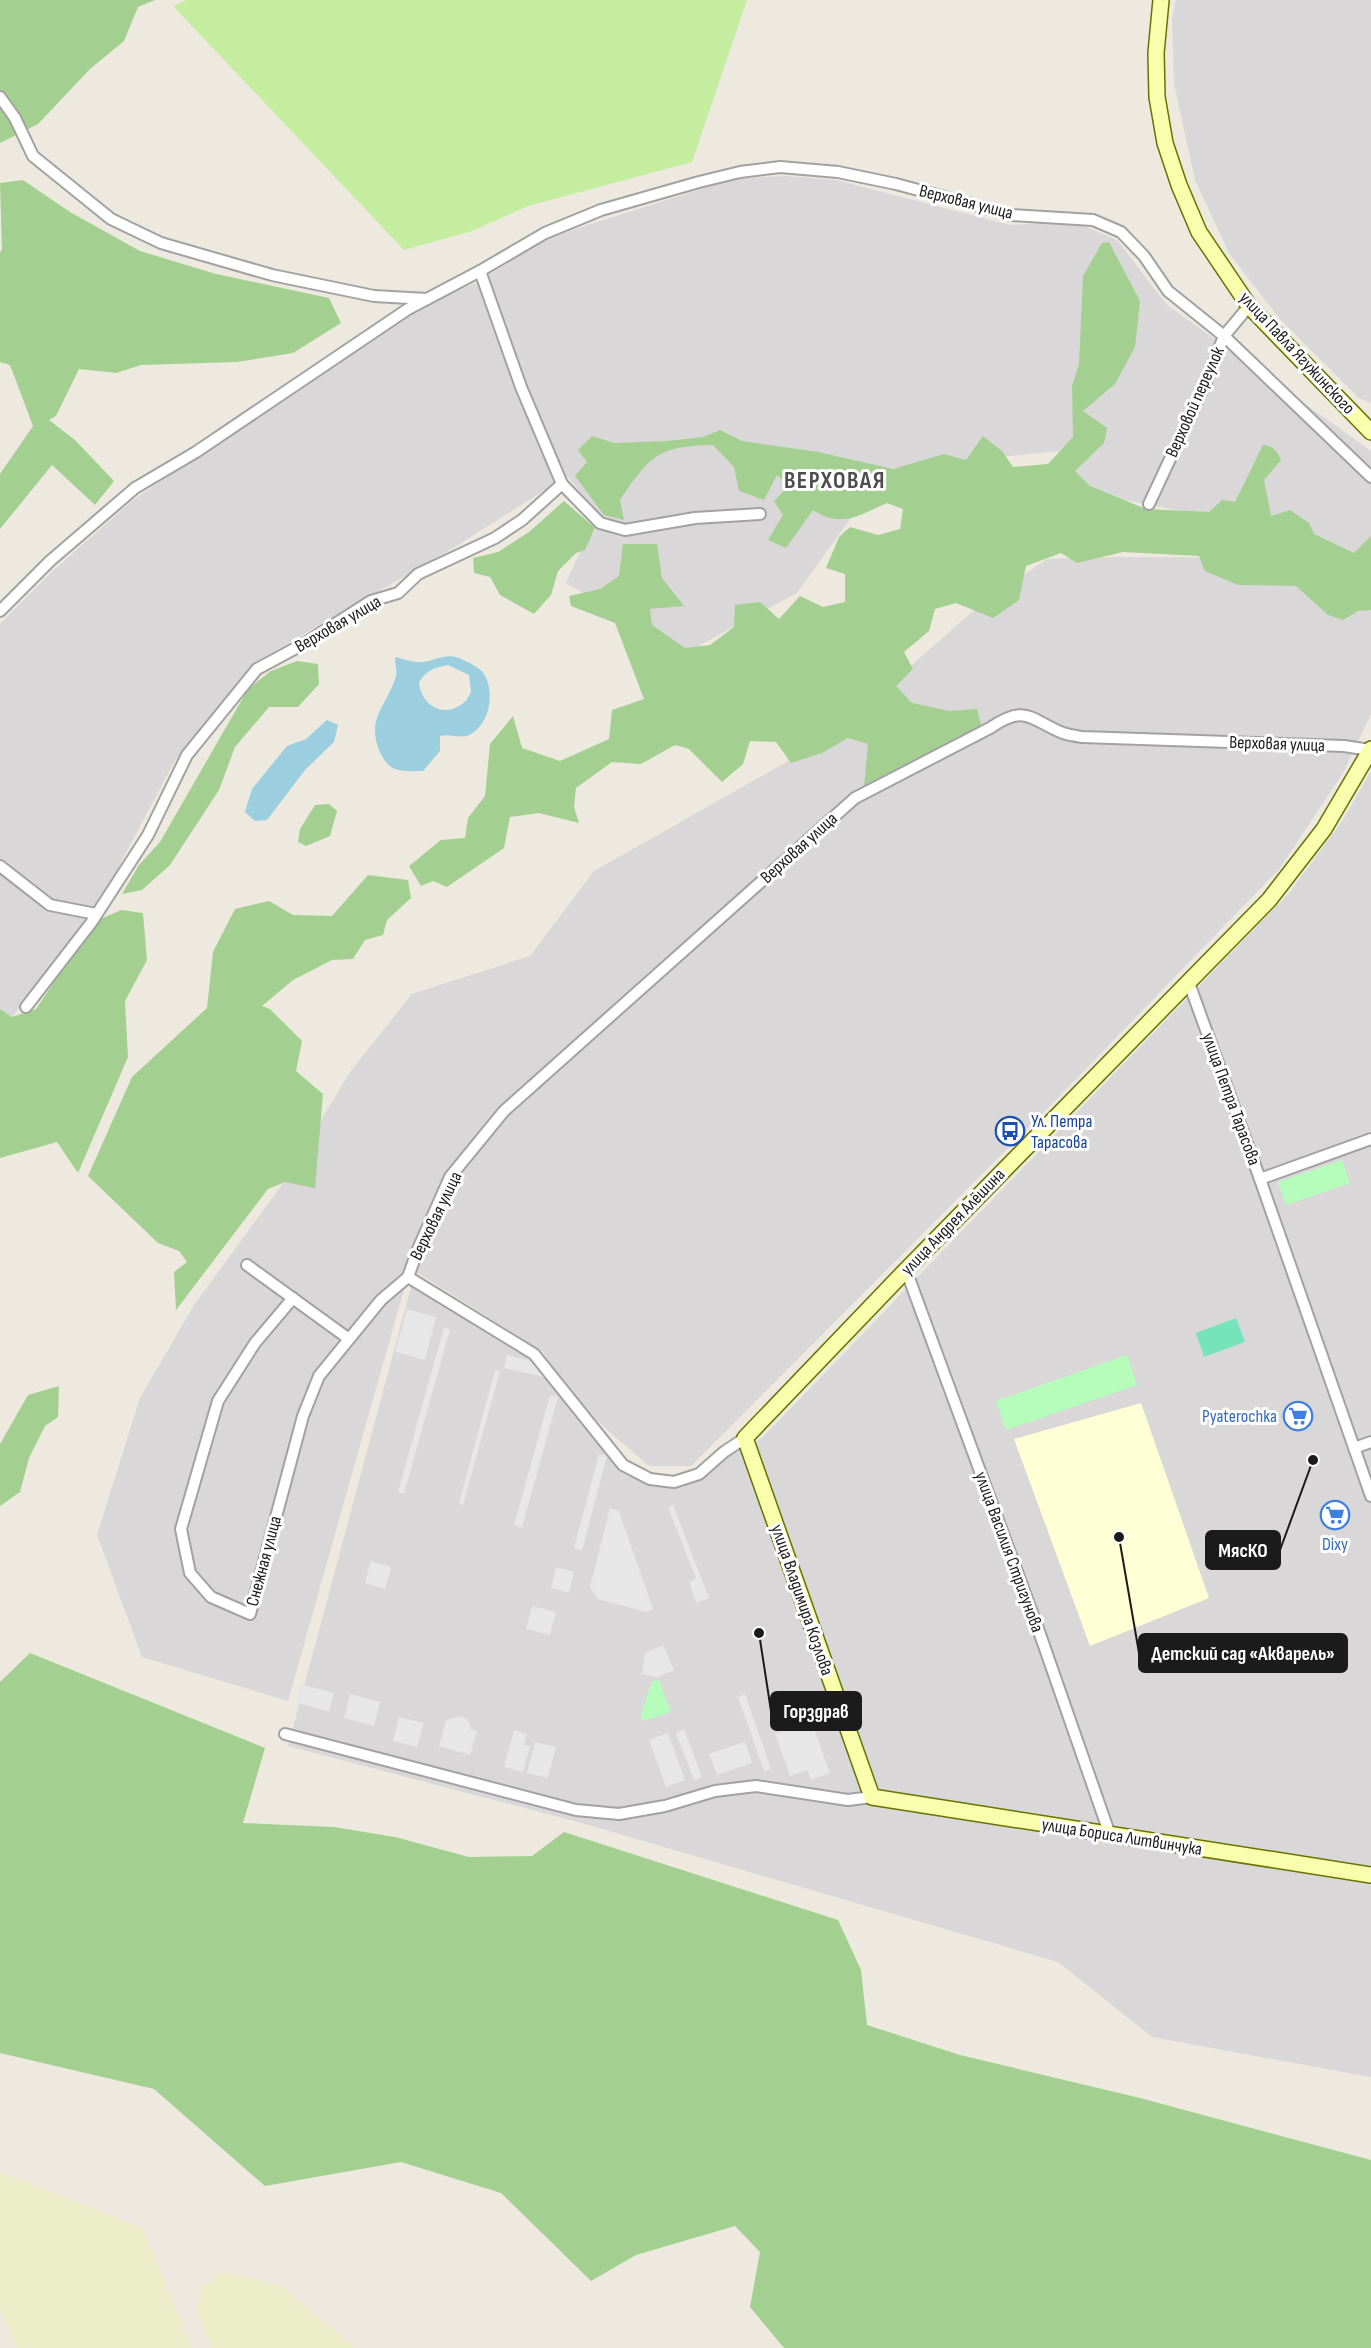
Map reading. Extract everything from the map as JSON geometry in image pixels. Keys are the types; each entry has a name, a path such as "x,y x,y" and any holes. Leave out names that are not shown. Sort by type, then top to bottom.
{"street":[{"name":"улица Павла Ягужинского","path":"1161,0 1156,53 1157,97 1165,144 1199,232 1249,306 1371,432"},
{"path":"0,97 15,118 33,156 111,219 161,243 295,280 374,296 428,299"},
{"name":"Верховая улица","path":"0,611 50,561 135,488 196,452 373,332 428,299 544,233 601,210 740,172 780,167 838,172 884,181 1011,215 1093,220 1121,232 1144,256 1168,291 1224,336 1371,477"},
{"path":"480,271 521,387 562,484 600,523 625,531 695,518 760,514"},
{"name":"Верховой переулок","path":"1149,504 1206,382 1224,336 1249,306"},
{"name":"Верховая улица","path":"26,1006 96,914 148,835 187,754 257,669 307,642 371,601 398,593 418,574 495,538 522,520 562,484"},
{"name":"Верховая улица","path":"408,1277 450,1177 504,1111 855,798 990,728 1003,719 1023,715 1038,718 1063,733 1082,737 1344,746 1371,749"},
{"path":"1189,983 1269,900 1324,829 1371,749"},
{"path":"0,866 50,905 96,914"},
{"name":"улица Петра Тарасова","path":"1189,983 1371,1496"},
{"name":"улица Андрея Алёшина","path":"745,1438 906,1270 1189,983"},
{"path":"1260,1179 1371,1140"},
{"path":"247,1265 349,1339"},
{"name":"улица Василия Стригунова","path":"906,1270 1041,1637 1110,1835"},
{"path":"408,1277 534,1354 623,1465 650,1479 674,1482 699,1474 724,1452 745,1438"},
{"name":"Снежная улица","path":"293,1298 255,1343 218,1401 181,1529 190,1573 211,1597 250,1614 303,1416 320,1376 381,1300 408,1277"},
{"name":"улица Владимира Козлова","path":"745,1438 872,1797"},
{"path":"1354,1448 1371,1442"},
{"path":"285,1734 576,1810 619,1814 665,1806 715,1791 756,1786 848,1800 872,1797"},
{"name":"улица Бориса Литвинчука","path":"872,1797 1371,1875"}],"shaded area":[{"path":"1176,0 1371,0 1371,403 1359,398 1279,318 1229,253 1195,180 1174,84 1172,19"},
{"path":"785,176 836,180 1010,225 1059,222 1084,226 1117,240 1167,305 1371,451 1371,714 1343,773 1280,868 1049,1107 691,1466 649,1466 580,1406 542,1351 410,1268 288,1701 142,1657 97,1535 140,1398 194,1305 284,1182 350,1072 412,994 530,956 594,871 829,738 980,605 1047,559 1299,558 1211,517 1080,491 1059,451 886,469 797,593 685,653 566,583 581,550 603,520 567,476 450,550 254,663 174,762 107,889 86,922 12,1017 0,1009 0,624 54,570 132,501 411,310 476,283 547,238 733,179"},
{"path":"1371,771 1371,2077 1152,2037 1058,1962 582,1823 288,1746 411,1287 532,1357 620,1467 684,1484 761,1439 1290,892 1343,820"},
{"path":"407,1309 436,1317 425,1360 395,1352"},
{"path":"444,1327 450,1329 404,1494 398,1492"},
{"path":"507,1355 531,1361 544,1377 504,1368"},
{"path":"495,1370 500,1371 463,1505 459,1503"},
{"path":"550,1395 558,1397 522,1528 514,1525"},
{"path":"1141,1403 1209,1598 1090,1646 1014,1439"},
{"path":"599,1454 607,1456 582,1551 574,1548"},
{"path":"673,1505 709,1598 696,1603 689,1582 696,1579 668,1507"},
{"path":"610,1508 619,1511 653,1609 646,1612 598,1599 590,1587"},
{"path":"371,1561 391,1567 385,1589 365,1583"},
{"path":"556,1567 574,1572 569,1593 551,1588"},
{"path":"532,1606 556,1612 550,1635 526,1629"},
{"path":"663,1645 674,1670 657,1677 642,1674 645,1653"},
{"path":"300,1684 334,1693 329,1712 295,1702"},
{"path":"350,1694 380,1702 374,1726 344,1718"},
{"path":"745,1694 771,1769 764,1771 738,1697"},
{"path":"459,1716 467,1719 470,1729 477,1731 470,1755 439,1746 446,1720"},
{"path":"399,1717 424,1723 417,1747 393,1741"},
{"path":"811,1720 830,1773 811,1780 807,1770 790,1776 775,1734"},
{"path":"684,1729 702,1777 694,1780 676,1733"},
{"path":"514,1730 527,1734 524,1745 530,1746 523,1772 504,1767"},
{"path":"668,1733 685,1780 666,1787 649,1740"},
{"path":"535,1742 556,1747 548,1778 527,1773"},
{"path":"745,1742 752,1763 717,1775 709,1754"},
{"path":"0,2172 142,2228 192,2348 17,2348 0,2310"},
{"path":"222,2272 279,2285 355,2348 212,2348 196,2310 202,2287"}],"green space":[{"path":"0,0 155,0 138,7 124,41 90,69 38,124 0,143"},
{"path":"187,0 747,0 692,162 528,206 472,231 404,250 173,6"},
{"path":"23,180 70,212 140,251 216,274 329,298 341,323 293,353 237,362 141,365 116,373 79,369 56,416 49,420 75,440 114,481 95,505 52,465 0,529 0,474 33,426 10,365 0,362 0,253 2,249 0,183"},
{"path":"1109,242 1140,301 1135,347 1115,384 1083,411 1107,428 1104,443 1075,471 1090,486 1146,509 1209,512 1222,500 1235,502 1263,445 1269,446 1281,460 1264,480 1271,516 1290,510 1309,523 1314,534 1354,553 1371,536 1371,610 1358,611 1343,620 1328,615 1296,586 1238,585 1205,571 1199,556 1123,552 1077,563 1061,553 1026,566 1019,600 993,618 956,603 935,609 929,631 904,652 913,669 896,686 912,703 949,711 977,709 981,725 864,787 868,744 848,738 822,753 791,763 776,742 750,741 743,764 722,782 689,749 675,745 641,764 612,762 576,788 574,807 579,823 539,813 510,817 504,848 447,887 433,881 421,886 409,866 441,840 465,838 468,818 485,796 490,744 513,716 522,748 560,761 609,739 612,710 644,699 615,623 571,606 569,596 600,589 619,576 623,544 657,544 662,578 684,606 650,609 652,625 685,648 710,645 734,627 735,605 760,602 779,619 800,596 823,607 845,602 845,574 826,568 839,537 850,527 878,535 900,529 903,509 887,503 859,515 842,519 823,516 813,510 786,548 768,540 783,515 774,501 789,486 777,475 764,500 739,491 734,467 713,445 679,448 657,456 639,473 620,500 624,520 604,515 575,476 587,462 578,450 592,436 614,443 667,441 703,437 720,430 742,441 818,452 893,469 944,454 966,460 983,436 1002,451 1013,467 1048,464 1073,437 1072,386 1079,364 1083,276 1102,243"},
{"path":"564,501 595,528 585,550 576,553 558,571 551,595 534,614 500,595 490,577 474,573 473,558 498,552 529,532"},
{"path":"297,661 318,664 319,684 298,707 269,707 235,747 219,790 170,865 142,890 122,894 139,865 160,842 248,689 271,671"},
{"path":"329,804 337,811 330,836 306,846 298,842 300,829 315,805"},
{"path":"368,875 408,880 411,898 387,920 383,935 365,940 353,959 332,960 293,980 262,1006 270,1009 302,1041 296,1071 323,1094 315,1188 285,1182 268,1189 176,1310 174,1272 187,1262 179,1251 158,1243 88,1176 132,1077 207,1008 213,952 235,909 269,901 293,915 332,916"},
{"path":"121,910 143,913 147,960 125,1001 128,1057 78,1173 57,1142 0,1158 0,1009 12,1017 36,1009 94,922"},
{"path":"1342,1160 1350,1183 1286,1205 1278,1182"},
{"path":"1236,1318 1245,1342 1204,1357 1196,1333"},
{"path":"1127,1355 1137,1385 1006,1430 996,1401"},
{"path":"59,1386 58,1417 45,1426 29,1458 20,1492 0,1506 0,1444 28,1395"},
{"path":"30,1653 265,1748 243,1823 334,1827 395,1837 469,1857 532,1856 564,1832 838,1920 861,1970 867,2025 960,2055 1140,2098 1371,2160 1371,2348 784,2348 750,2307 760,2252 735,2226 636,2255 591,2281 501,2193 401,2162 265,2186 154,2089 0,2053 0,1682"},
{"path":"659,1680 671,1712 643,1721 641,1715 652,1681"}],"water":[{"path":"395,657 420,662 445,657 459,658 480,670 485,676 490,691 486,716 477,729 467,736 440,736 440,751 423,771 402,771 392,768 380,752 376,740 376,721 396,676","holes":["448,665 469,675 471,692 465,702 448,710 428,703 419,683 431,670"]},
{"path":"327,720 338,725 334,742 305,770 267,820 255,821 245,812 252,789 287,746 306,739"}],"place":[{"name":"Ул. Петра Тарасова","path":"1010,1131"},
{"name":"Pyaterochka","path":"1298,1416"},
{"name":"МясКО","path":"1313,1460"},
{"name":"Dixy","path":"1335,1515"},
{"name":"Детский сад «Акварель»","path":"1119,1537"},
{"name":"Горздрав","path":"759,1633"}],"district":[{"name":"ВЕРХОВАЯ","path":"835,480"}]}
